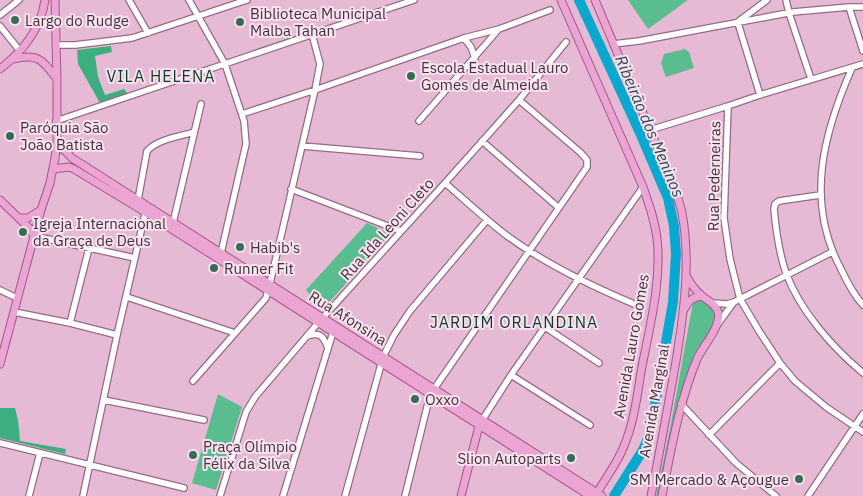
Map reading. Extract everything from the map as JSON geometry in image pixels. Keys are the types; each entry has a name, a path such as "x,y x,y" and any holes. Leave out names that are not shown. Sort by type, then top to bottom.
{"main road":[{"path":"0,69 20,51 38,26 45,0"},
{"path":"0,364 50,183 57,144 55,0"},
{"name":"Avenida Lauro Gomes","path":"561,0 643,187 657,240 658,264 655,299 632,423 617,462 596,495"},
{"path":"598,2 613,44 673,184 682,212 686,274 693,287 713,303 718,313 717,324 700,352 681,404 662,496"},
{"path":"12,60 28,57 38,59 48,67 57,79"},
{"name":"Rua Afonsina","path":"57,144 72,158 138,200 146,209 596,495"},
{"name":"Rua Afonsina","path":"53,169 69,167 74,169 173,223 221,254 268,288"},
{"path":"0,200 29,228 34,236"},
{"path":"19,218 28,218 41,210"},
{"name":"Avenida Marginal","path":"651,496 684,312 686,274"},
{"path":"684,312 690,300 702,296"},
{"name":"Rua Afonsina","path":"321,321 333,332 383,360"},
{"path":"461,496 480,422"}],"street":[{"path":"0,15 19,0"},
{"path":"130,0 148,33"},
{"path":"189,0 225,64 242,114 246,134 246,144 221,254"},
{"path":"56,45 75,45 132,38 247,0"},
{"path":"56,121 414,0"},
{"path":"738,23 767,0"},
{"path":"786,0 811,79"},
{"path":"849,7 863,51"},
{"path":"613,44 639,41 789,13 863,7"},
{"path":"242,114 550,10"},
{"path":"738,23 760,95"},
{"path":"0,26 20,51"},
{"path":"419,121 498,29"},
{"path":"193,381 266,298 320,64 312,34"},
{"path":"464,38 472,50 474,58"},
{"name":"Rua Ida Leoni Cleto","path":"220,496 249,406 255,397 307,336 519,100 566,42"},
{"path":"650,130 863,64"},
{"path":"852,68 839,98 824,151 820,195 832,252 852,291 863,305"},
{"path":"405,496 432,392 587,167 587,160 577,150 519,100"},
{"path":"173,223 201,104"},
{"name":"Rua Pederneiras","path":"728,106 724,218 737,301 780,363 795,381 826,407 863,432"},
{"path":"138,200 147,151 151,146 194,132"},
{"path":"482,141 559,208"},
{"path":"302,146 420,156"},
{"path":"446,183 487,220 529,251 578,279 634,304"},
{"path":"480,422 643,187"},
{"path":"291,190 401,231"},
{"path":"820,195 779,200 775,204 775,227 779,250 796,295 808,314 832,343 863,374"},
{"path":"83,496 146,209"},
{"path":"345,496 383,360 394,335 410,311 487,220"},
{"path":"34,236 135,258"},
{"path":"70,324 89,248"},
{"path":"713,303 727,304 737,301 832,252"},
{"path":"0,290 17,298"},
{"path":"127,297 235,333"},
{"path":"717,324 737,301"},
{"path":"14,312 117,335"},
{"path":"545,327 599,362"},
{"path":"283,496 333,332"},
{"path":"307,336 314,334 320,336 328,348"},
{"path":"709,435 780,363"},
{"path":"511,375 590,425"},
{"path":"104,400 204,420"},
{"path":"681,404 741,468 776,496"},
{"path":"808,496 863,414"},
{"path":"0,443 184,488"},
{"path":"30,496 40,453"}],"green space":[{"path":"628,0 688,0 648,29"},
{"path":"111,46 112,52 95,56 98,77 105,95 124,89 128,94 100,103 78,64 77,50"},
{"path":"685,49 689,52 694,68 666,77 661,63 664,54"},
{"path":"367,223 390,234 323,309 306,290"},
{"path":"701,300 711,305 717,318 695,353 686,376 679,400 659,496 656,496 693,302"},
{"path":"218,394 242,407 216,490 192,483"},
{"path":"0,408 15,408 20,441 66,449 65,454 0,438"}],"waterway":[{"name":"Ribeirão dos Meninos","path":"579,0 668,198 674,226 676,254 673,302 650,434 643,450 614,496"}],"place":[{"name":"Largo do Rudge","path":"15,20"},
{"name":"Biblioteca Municipal Malba Tahan","path":"240,22"},
{"name":"Escola Estadual Lauro Gomes de Almeida","path":"411,76"},
{"name":"Paróquia São João Batista","path":"10,136"},
{"name":"Igreja Internacional da Graça de Deus","path":"23,232"},
{"name":"Habib's","path":"240,247"},
{"name":"Runner Fit","path":"214,268"},
{"name":"Oxxo","path":"415,399"},
{"name":"Praça Olímpio Félix da Silva","path":"193,455"},
{"name":"Slion Autoparts","path":"571,458"},
{"name":"SM Mercado & Açougue","path":"799,479"}],"district":[{"name":"VILA HELENA","path":"161,76"},
{"name":"JARDIM ORLANDINA","path":"514,322"}]}
